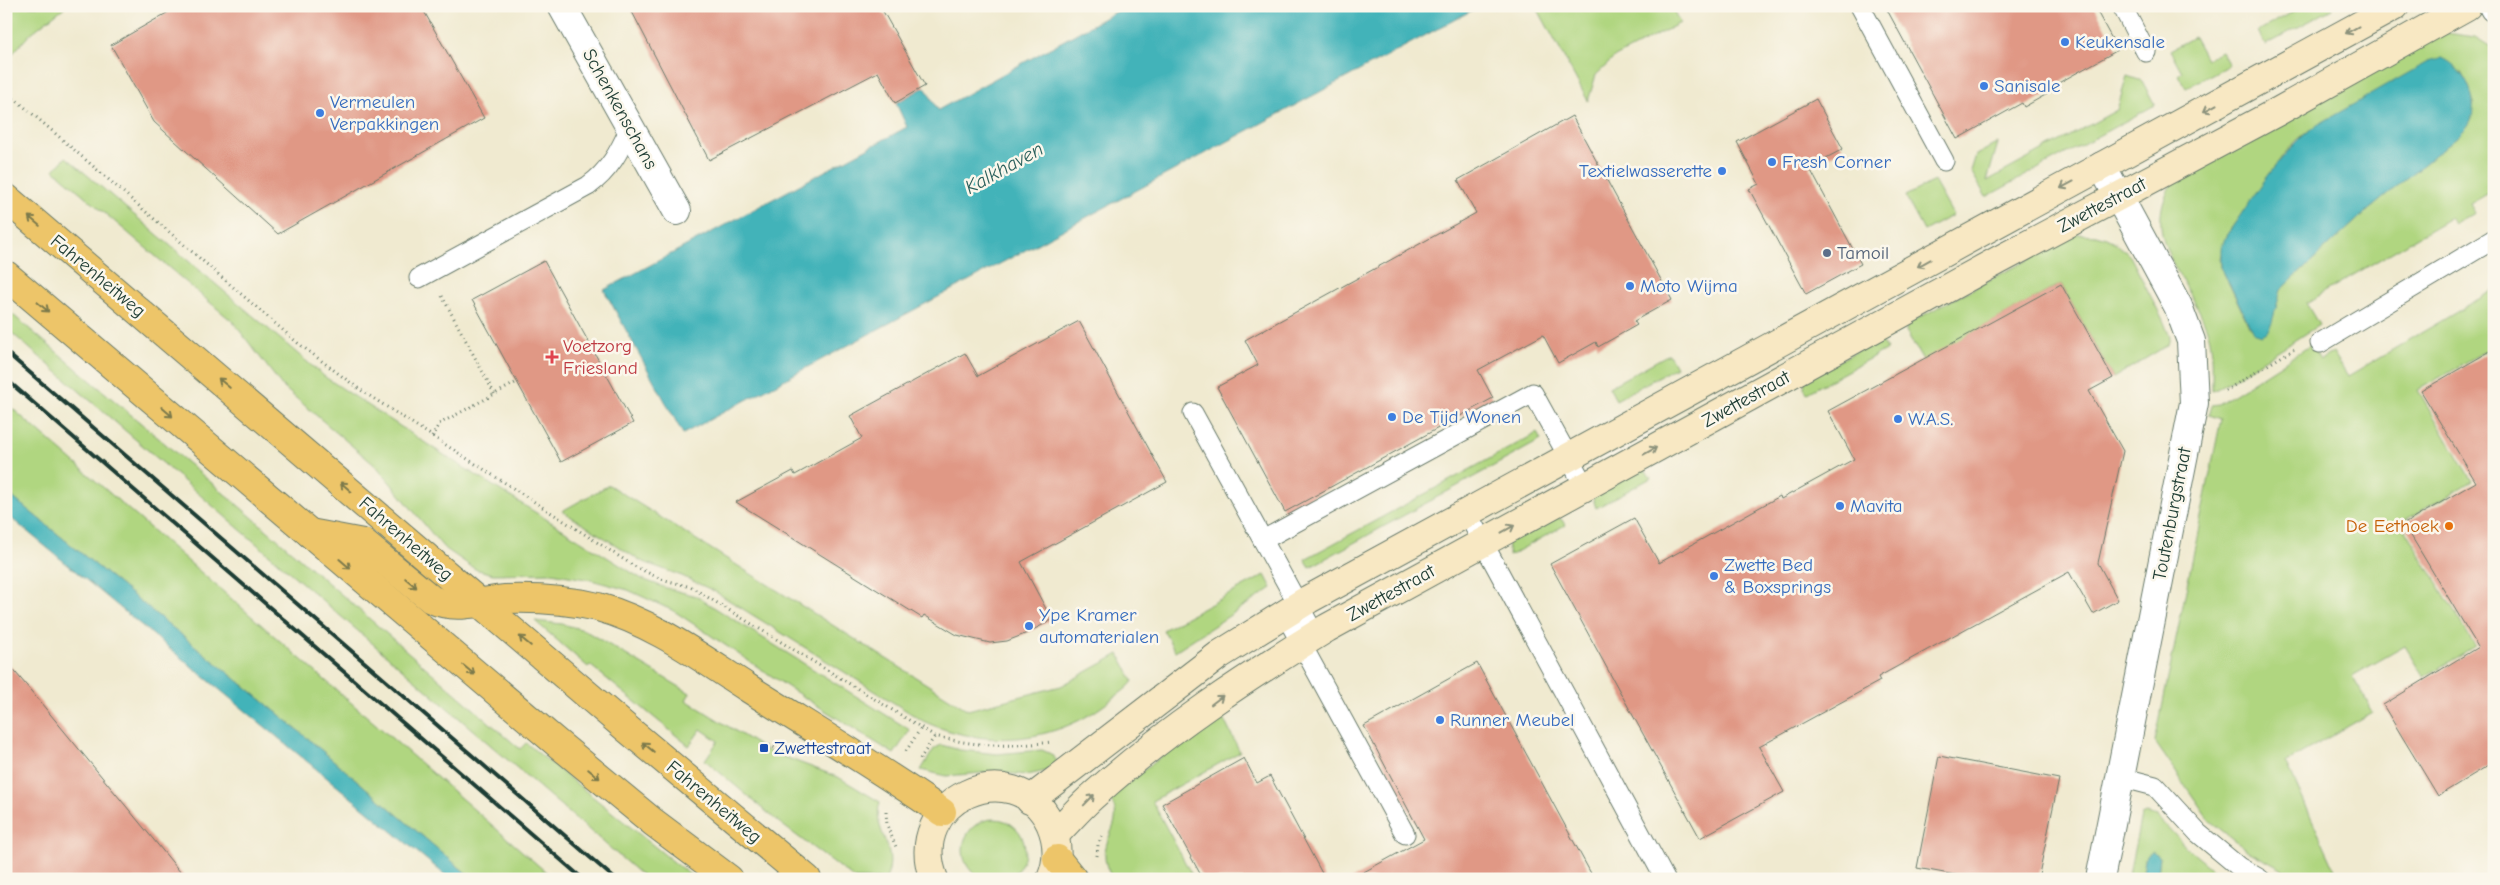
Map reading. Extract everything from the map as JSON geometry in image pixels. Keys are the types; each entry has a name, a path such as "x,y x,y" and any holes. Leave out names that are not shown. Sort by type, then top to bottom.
{"main road":[{"name":"Fahrenheitweg","path":"6,198 480,604 807,879"},
{"path":"6,275 557,744 653,822 729,879"},
{"path":"308,533 364,543 431,599 440,604 450,606 503,600 546,599 599,608 656,630 942,812"}],"street":[{"name":"Schenkenschans","path":"562,6 677,211"},
{"name":"Zwettestraat","path":"1030,800 1219,655 1292,610 1568,457 2395,6"},
{"name":"Zwettestraat","path":"1059,863 1094,794 1159,742 1239,683 1308,640 2118,196 2278,112 2467,6"},
{"name":"Toutenburgstraat","path":"2100,879 2194,402 2191,341 2178,306 2102,166"},
{"path":"934,879 929,861 929,844 933,828 942,812 956,799 974,790 993,787 1012,790 1030,800 1046,815 1059,863"}],"lane":[{"path":"1860,6 1944,161"},
{"path":"2122,6 2146,52"},
{"path":"424,275 596,181 615,160 630,128"},
{"path":"2320,342 2494,239"},
{"path":"1263,540 1533,392 1585,487"},
{"path":"1193,413 1263,540 1292,610 1406,834"},
{"path":"1467,513 1665,879"},
{"path":"2120,777 2155,786 2198,834 2239,867 2260,879"}],"path":[{"path":"6,91 299,344 359,389 634,566 660,579 692,586 935,736"},
{"path":"424,275 495,394"},
{"path":"2194,402 2215,397 2316,336 2320,342"},
{"path":"432,436 439,424 517,382"},
{"path":"905,752 921,728"},
{"path":"890,803 886,811 888,825 897,849"}],"green space":[{"path":"6,6 66,6 30,34 6,61"},
{"path":"1536,6 1671,6 1680,23 1615,57 1596,75 1588,101"},
{"path":"2304,6 2331,6 2332,9 2265,45 2258,31"},
{"path":"2447,33 2475,37 2494,49 2494,190 2470,204 2475,213 2455,224 2450,218 2306,303 2319,325 2217,389 2212,390 2212,354 2208,332 2200,312 2170,256 2163,237 2161,218 2165,198 2176,177 2433,36","holes":["2461,71 2467,82 2474,104 2459,135 2359,218 2281,290 2277,300 2250,328 2221,267 2220,259 2226,236 2283,155 2312,128"]},
{"path":"2194,37 2206,59 2221,51 2229,65 2186,88 2178,75 2182,72 2170,50"},
{"path":"2127,76 2142,81 2155,105 1986,197 1971,171 1976,155 1998,143 1987,181 2117,110"},
{"path":"66,157 325,377 450,459 642,579 696,596 910,730 894,754 791,689 674,611 628,590 591,580 552,573 493,574 475,569 443,547 378,468 283,387 233,322 54,170"},
{"path":"1934,181 1953,215 1924,231 1905,196"},
{"path":"2076,234 2096,235 2106,238 2116,243 2130,256 2163,320 2170,337 2168,345 2113,378 2061,284 1923,360 1906,331 1907,324"},
{"path":"2494,290 2494,346 2418,390 2472,481 2401,523 2475,646 2424,677 2405,646 2352,676 2373,712 2286,762 2339,879 2300,879 2248,851 2210,821 2155,742 2221,419 2209,415 2212,405 2219,404 2311,345 2320,360 2333,352 2348,376"},
{"path":"6,309 253,518 520,749 526,743 695,879 646,879 6,328"},
{"path":"1876,340 1880,341 1887,349 1807,393 1804,388 1805,380"},
{"path":"1669,354 1676,367 1616,400 1609,387"},
{"path":"6,403 554,879 473,879 286,720 6,492"},
{"path":"1537,433 1541,440 1310,567 1305,559"},
{"path":"1641,469 1645,470 1651,478 1596,508 1593,498"},
{"path":"609,485 968,710 1061,686 1119,654 1133,681 1121,693 1086,717 1064,727 1041,734 1018,738 994,738 970,736 946,730 923,721 714,591 682,576 641,561 562,511"},
{"path":"1555,516 1562,520 1565,525 1509,556 1507,542"},
{"path":"1265,575 1272,588 1175,651 1163,630"},
{"path":"535,621 562,624 584,630 690,693 686,700 766,750 838,777 880,802 879,822 890,858 886,879 855,879 781,824 705,760 718,741 701,729 689,746 590,665 588,667"},
{"path":"1219,710 1240,752 1152,801 1194,879 1113,879 1107,866 1105,854 1115,818 1114,808 1109,798"},
{"path":"941,745 960,750 997,754 1042,750 1051,754 1058,762 1051,770 1027,775 993,772 946,776 921,770 934,749"},
{"path":"2146,814 2158,817 2186,847 2224,879 2157,879 2160,857 2146,855 2142,879 2128,879 2141,816"},
{"path":"988,819 1000,819 1016,828 1023,838 1025,850 1023,862 1016,872 1000,881 988,881 977,876 968,867 963,856 963,844 968,833 977,824"}],"water":[{"name":"Kalkhaven","path":"1126,6 1480,6 683,434 604,290 907,127 896,103 925,87 938,110"},
{"path":"2442,58 2457,68 2468,84 2473,102 2473,111 2469,124 2459,135 2359,218 2281,290 2272,322 2267,332 2262,335 2253,332 2221,267 2221,248 2226,236 2276,165 2312,128 2431,60"},
{"path":"6,492 286,720 473,879 450,879 6,514"},
{"path":"2151,851 2160,857 2157,879 2142,879 2146,855"}],"building":[{"path":"179,6 421,6 484,118 278,234 154,122 111,45"},
{"path":"629,6 880,6 925,86 895,103 878,72 709,160"},
{"path":"1885,6 2094,6 2118,50 2053,86 2056,89 2024,107 2022,103 1957,139"},
{"path":"1816,99 1843,149 1809,167 1861,264 1806,294 1749,189 1759,184 1737,142"},
{"path":"1572,116 1672,300 1634,321 1637,325 1598,347 1596,342 1558,363 1543,335 1478,370 1493,398 1285,512 1217,387 1258,365 1245,340 1476,213 1458,180"},
{"path":"544,261 633,423 561,462 472,300"},
{"path":"2061,284 2113,378 2089,391 2123,451 2098,563 2118,600 2093,614 2069,572 1878,677 1880,681 1759,747 1784,792 1700,838 1550,564 1634,518 1659,563 1780,496 1781,499 1854,459 1828,411"},
{"path":"1079,321 1167,482 1021,562 1052,620 1007,641 990,643 957,635 924,615 922,618 736,502 793,471 795,475 862,438 850,416 965,353 978,376"},
{"path":"2494,349 2494,762 2438,796 2383,705 2478,647 2404,524 2476,482 2421,391"},
{"path":"6,661 41,703 186,879 6,879"},
{"path":"1477,663 1594,879 1351,879 1424,839 1364,726"},
{"path":"1939,756 2059,779 2038,879 1977,879 1917,868"},
{"path":"1244,758 1257,783 1270,776 1325,879 1203,879 1162,804"}],"railway":[{"path":"6,352 615,879"},
{"path":"6,379 583,879"}],"place":[{"name":"Keukensale","path":"2065,42"},
{"name":"Sanisale","path":"1984,86"},
{"name":"Vermeulen Verpakkingen","path":"320,113"},
{"name":"Fresh Corner","path":"1772,162"},
{"name":"Textielwasserette","path":"1722,171"},
{"name":"Tamoil","path":"1827,253"},
{"name":"Moto Wijma","path":"1630,286"},
{"name":"Voetzorg Friesland","path":"552,357"},
{"name":"De Tijd Wonen","path":"1392,417"},
{"name":"W.A.S.","path":"1898,419"},
{"name":"Mavita","path":"1840,506"},
{"name":"De Eethoek","path":"2449,526"},
{"name":"Zwette Bed & Boxsprings","path":"1714,576"},
{"name":"Ype Kramer automaterialen","path":"1029,626"},
{"name":"Runner Meubel","path":"1440,720"},
{"name":"Zwettestraat","path":"764,748"}]}
